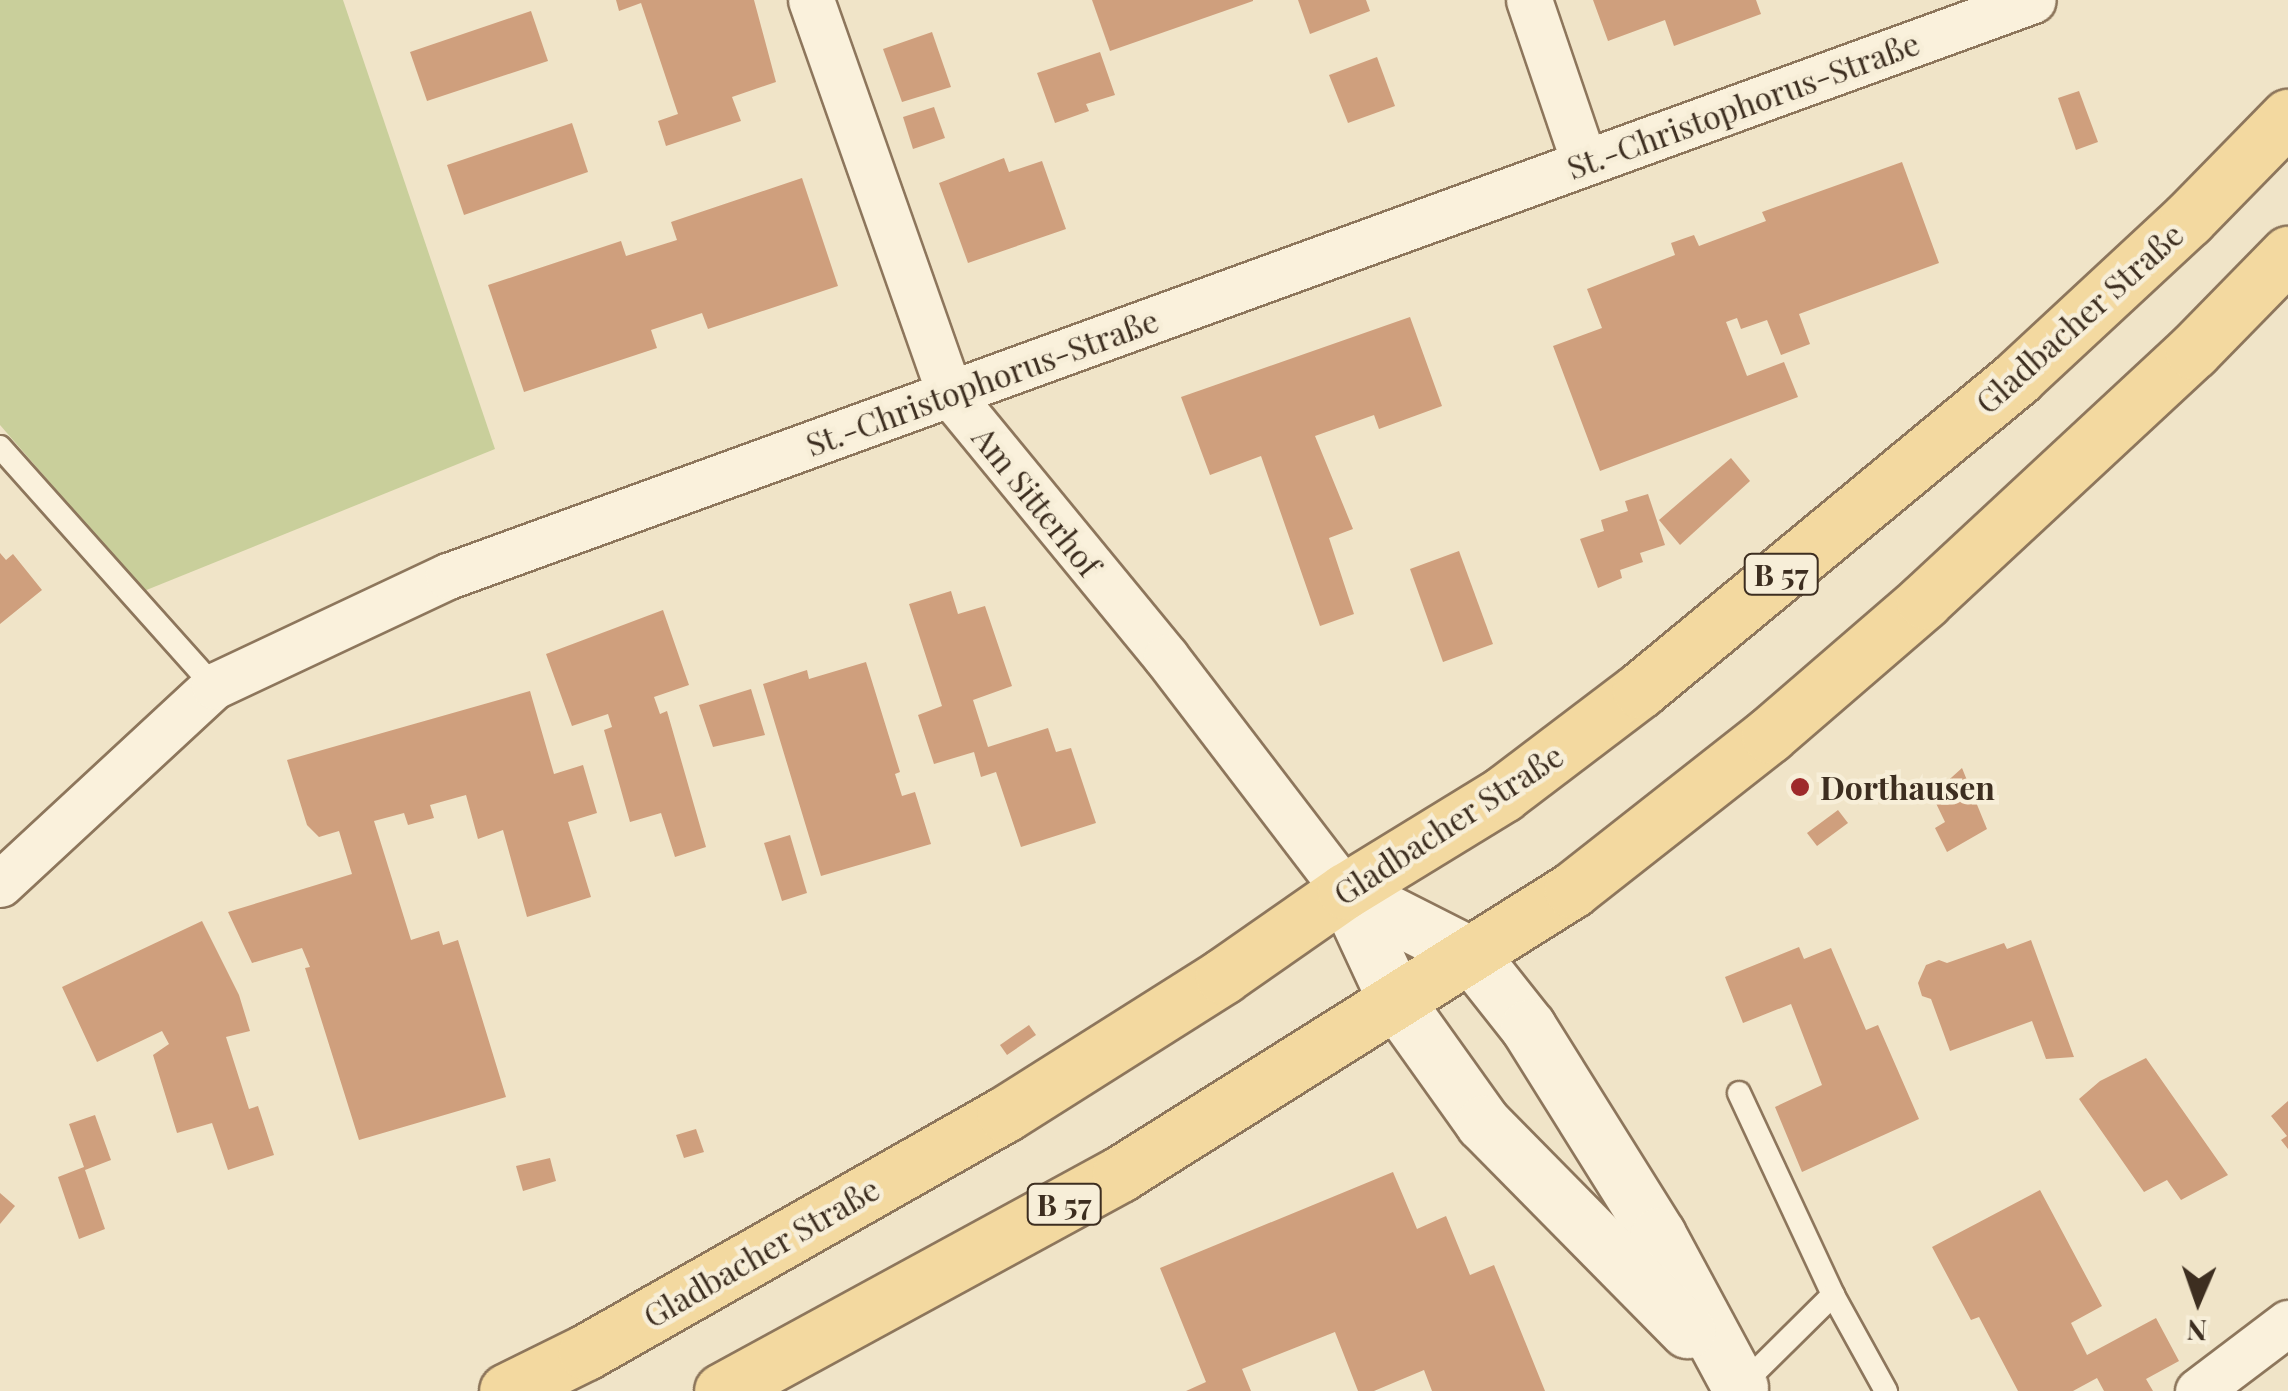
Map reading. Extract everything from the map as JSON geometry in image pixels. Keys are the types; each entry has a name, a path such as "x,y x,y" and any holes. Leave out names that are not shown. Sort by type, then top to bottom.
{"main road":[{"name":"Gladbacher Straße","path":"507,1391 586,1352 1004,1114 1223,976 1345,891 1504,794 1833,532 2018,377 2188,220 2288,117"},
{"name":"B 57","path":"722,1391 1120,1174 1572,890 1769,735 1924,602 2193,351 2288,254"}],"street":[{"path":"1529,0 1584,162"},
{"name":"St.-Christophorus-Straße","path":"0,884 214,686 448,576 2032,0"},
{"name":"Am Sitterhof","path":"820,3 950,394 1166,657 1345,891"},
{"path":"1345,891 1471,956 1528,1026 1658,1236 1739,1390"},
{"path":"1345,891 1396,1002 1483,1123 1617,1254 1739,1390"},
{"path":"2198,1391 2288,1323"}],"lane":[{"path":"0,447 214,686"},
{"path":"1739,1093 1833,1295 1886,1391"},
{"path":"1739,1390 1833,1295"}],"green space":[{"path":"0,0 343,0 495,449 144,591 0,425"}],"building":[{"path":"616,0 754,0 776,82 732,97 741,121 666,146 658,121 678,114 641,3 619,11"},
{"path":"1092,0 1253,0 1253,1 1110,51"},
{"path":"1298,0 1366,0 1370,11 1310,34"},
{"path":"1593,0 1756,0 1761,14 1674,46 1665,20 1608,41"},
{"path":"531,11 548,61 427,101 410,52"},
{"path":"932,32 951,87 902,102 883,49"},
{"path":"1100,52 1115,95 1086,104 1089,111 1055,123 1037,73"},
{"path":"1377,57 1395,106 1348,123 1329,75"},
{"path":"2079,91 2098,142 2076,150 2058,98"},
{"path":"934,107 945,138 913,149 903,117"},
{"path":"572,123 588,172 464,215 447,165"},
{"path":"1004,158 1009,172 1042,161 1066,229 968,263 939,183"},
{"path":"1902,162 1939,263 1799,314 1810,344 1781,355 1767,320 1741,329 1737,318 1726,322 1747,376 1784,362 1798,397 1600,471 1553,346 1602,328 1587,289 1675,255 1671,243 1694,235 1699,246 1766,221 1762,212"},
{"path":"802,178 838,286 708,329 702,313 651,330 657,348 524,392 488,285 621,241 626,256 677,240 671,222"},
{"path":"1410,317 1442,406 1379,429 1374,415 1315,436 1353,529 1329,538 1354,614 1320,626 1261,456 1210,475 1181,397"},
{"path":"1731,458 1750,481 1680,545 1659,520"},
{"path":"1648,494 1665,545 1640,553 1643,562 1620,570 1622,578 1598,588 1580,539 1604,531 1601,520 1628,511 1625,501"},
{"path":"1459,551 1493,644 1443,662 1410,569"},
{"path":"0,553 6,560 13,554 42,590 0,624"},
{"path":"951,591 958,614 985,606 1012,686 973,700 988,747 1048,728 1056,752 1071,748 1096,823 1021,847 996,772 981,777 974,752 934,764 918,715 942,706 909,604"},
{"path":"663,610 689,685 654,697 660,714 667,711 706,847 675,857 661,813 630,822 604,730 612,727 608,714 572,726 546,654"},
{"path":"866,662 900,772 895,774 902,796 915,792 931,844 821,876 763,684 807,670 809,679"},
{"path":"751,689 765,735 713,747 699,705"},
{"path":"530,691 554,774 583,765 597,813 568,822 591,897 527,917 503,830 478,839 466,795 430,805 434,818 408,825 404,813 374,821 411,940 439,931 443,945 458,940 506,1097 359,1140 302,948 252,963 228,912 352,874 339,831 319,837 307,825 287,760"},
{"path":"1962,768 1987,829 1947,852 1935,828 1945,822 1932,795"},
{"path":"1838,810 1848,823 1817,846 1807,833"},
{"path":"790,835 807,893 782,901 764,843"},
{"path":"202,921 239,995 250,1031 226,1037 249,1109 258,1106 274,1155 228,1170 212,1123 177,1133 153,1055 169,1044 162,1031 97,1062 62,987"},
{"path":"2031,940 2074,1057 2046,1059 2032,1021 1950,1051 1931,999 1922,996 1918,983 1926,965 1939,960 1947,963 2004,943 2007,949"},
{"path":"1799,947 1804,959 1831,948 1866,1030 1878,1025 1919,1119 1802,1172 1775,1107 1822,1085 1791,1004 1743,1023 1725,977"},
{"path":"1029,1025 1036,1035 1007,1055 1000,1045"},
{"path":"2146,1058 2228,1175 2181,1200 2167,1180 2144,1192 2079,1099 2100,1081"},
{"path":"2288,1101 2288,1149 2281,1140 2287,1136 2271,1116"},
{"path":"95,1115 111,1160 85,1170 105,1229 79,1239 58,1177 84,1167 69,1124"},
{"path":"696,1129 704,1152 684,1158 676,1135"},
{"path":"550,1158 556,1181 523,1191 516,1166"},
{"path":"1393,1172 1417,1229 1446,1216 1470,1275 1494,1265 1545,1391 1432,1391 1424,1370 1374,1391 1358,1391 1335,1332 1242,1369 1251,1391 1186,1391 1206,1382 1160,1268"},
{"path":"2040,1190 2102,1306 2071,1323 2087,1355 2156,1318 2179,1361 2146,1379 2153,1391 2104,1391 2097,1378 2073,1391 2018,1391 1979,1317 1971,1320 1932,1247"},
{"path":"0,1193 15,1206 0,1224"}],"place":[{"name":"Dorthausen","path":"1800,787"}]}
